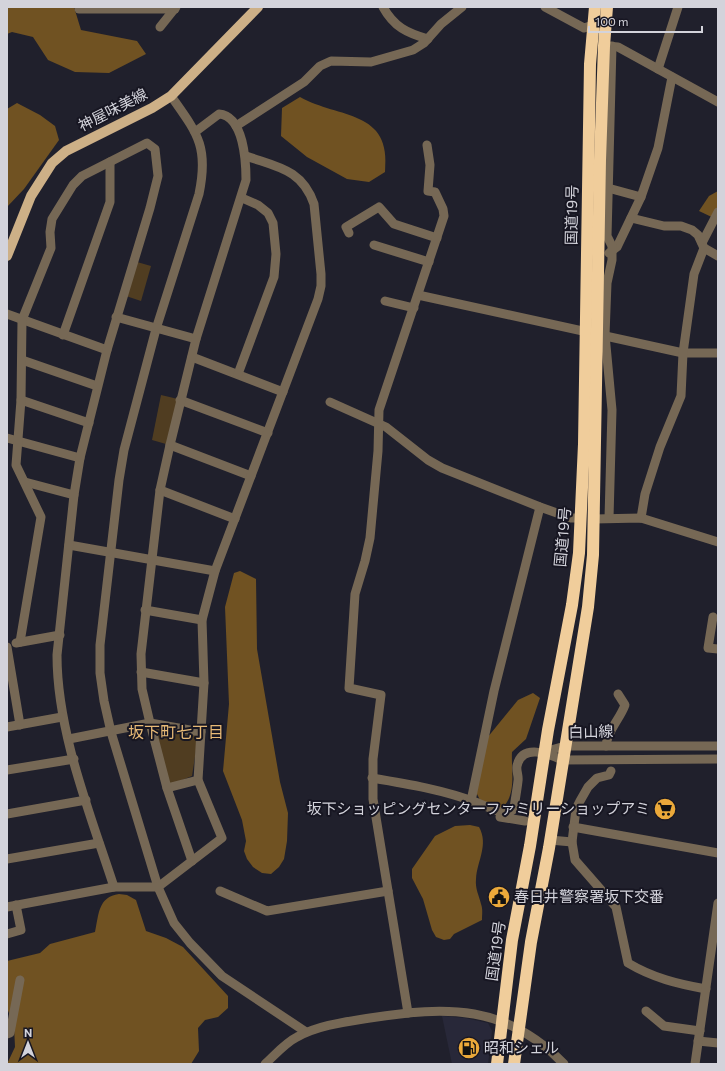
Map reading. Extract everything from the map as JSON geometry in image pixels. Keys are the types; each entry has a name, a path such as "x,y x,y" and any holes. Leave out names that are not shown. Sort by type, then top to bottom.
{"highway":[{"name":"国道19号","path":"514,1064 531,942 550,840 588,607 593,555 597,392 589,26 595,7"},
{"name":"国道19号","path":"497,1064 512,940 530,846 544,752 572,605 581,518 580,384 596,334 608,46 607,7"}],"main road":[{"name":"神屋味美線","path":"7,256 31,196 42,175 52,163 66,151 152,108 171,96 258,7"}],"street":[{"path":"383,7 389,18 399,28 411,34 428,39"},
{"path":"236,126 304,82 320,66 331,61 371,62 413,50 428,39 441,24 462,7"},
{"path":"545,7 589,26"},
{"path":"658,69 678,7"},
{"path":"79,9 175,8"},
{"path":"160,27 175,8"},
{"path":"608,518 612,410 596,334 612,260 612,246 607,236 608,46 618,47 718,102"},
{"path":"599,255 612,253 618,247 641,197 658,148 672,77"},
{"path":"171,96 195,132 200,143 203,154 202,181 156,329 124,450 117,494 100,645 100,673 104,701 111,732 158,887 174,923 210,964 234,985 306,1032"},
{"path":"192,861 167,788 150,723 142,689 141,654 160,490 180,400 196,340 242,198 246,180 246,156 236,126 229,117 219,114 195,132"},
{"path":"20,642 41,517 16,465 21,400 22,320 51,248 50,232 52,219 72,185 82,176 147,143 156,149 158,176 150,208 116,317 80,458 74,495 57,655 57,678 62,717 99,843 114,887"},
{"path":"408,1013 373,799 372,778 381,695 350,688 355,594 370,538 379,410 383,394 414,308 444,216 443,209 435,192 428,191 430,165 427,145"},
{"path":"7,934 21,930 12,906 114,887 158,887 222,838 198,780 204,683 202,620 215,571 268,433 321,286 314,204 310,192 303,182 292,172 246,156"},
{"path":"63,335 110,202 110,162"},
{"path":"608,188 641,197"},
{"path":"238,374 274,277 276,254 273,223 268,213 258,205 242,198"},
{"path":"349,233 346,227 379,207 394,224 437,238"},
{"path":"641,518 645,494 660,447 681,396 684,352 694,274 703,246 718,212"},
{"path":"631,218 664,226 681,226 692,230 703,246 718,256"},
{"path":"374,245 429,262"},
{"path":"418,295 684,352 718,353"},
{"path":"385,301 414,308"},
{"path":"7,314 107,350"},
{"path":"116,317 196,340"},
{"path":"192,357 283,392"},
{"path":"22,360 98,386"},
{"path":"597,392 612,410"},
{"path":"21,400 89,423"},
{"path":"180,400 268,433"},
{"path":"330,402 378,423 428,460 442,468 540,507 571,518 581,518"},
{"path":"7,438 80,458"},
{"path":"170,445 251,476"},
{"path":"24,482 74,495"},
{"path":"160,490 236,518"},
{"path":"471,801 494,691 540,507"},
{"path":"594,518 641,518 718,542"},
{"path":"69,545 215,571"},
{"path":"145,610 202,620"},
{"path":"713,617 708,648 718,649"},
{"path":"20,725 7,646 20,642 60,635"},
{"path":"141,672 204,683"},
{"path":"606,746 607,737 621,716 625,705 618,694"},
{"path":"7,727 62,717"},
{"path":"69,739 111,732 150,723 201,732"},
{"name":"白山線","path":"544,752 565,746 718,746"},
{"path":"372,778 421,786 471,801 507,814 514,809 518,780 517,766 520,760 527,754 544,752"},
{"name":"白山線","path":"544,752 562,760 718,759"},
{"path":"7,770 74,759"},
{"path":"611,771 609,775 597,778 588,786 576,809 572,842 575,860 616,907 628,963 646,974 673,983 706,989"},
{"path":"167,788 198,780"},
{"path":"7,814 86,800"},
{"path":"471,801 478,809 496,816 525,821"},
{"path":"573,826 718,853"},
{"path":"550,840 572,842"},
{"path":"7,859 99,843"},
{"path":"220,891 267,910 388,891"},
{"path":"695,1064 706,989 714,959 718,903"},
{"path":"7,1034 10,1033 20,980"},
{"path":"264,1064 295,1038 306,1032 338,1023 408,1013 457,1011 485,1016 503,1022 519,1030 545,1047 564,1064"},
{"path":"646,1011 664,1026 700,1031"},
{"path":"698,1041 718,1043"}],"shaded area":[{"path":"7,7 74,7 81,30 137,41 146,54 109,73 75,72 48,60 33,37 12,32 7,34"},
{"path":"300,97 315,104 360,119 371,126 380,137 385,152 385,172 369,182 347,179 307,157 281,136 282,108"},
{"path":"17,103 40,115 55,126 59,140 24,189 7,207 7,109"},
{"path":"718,191 718,220 699,211 709,196"},
{"path":"137,262 151,266 141,301 126,296"},
{"path":"161,395 178,399 166,444 152,440"},
{"path":"240,571 256,579 257,649 280,782 288,813 287,841 284,859 279,867 271,874 262,873 253,867 247,859 244,851 246,841 242,820 223,771 229,704 225,607 234,573"},
{"path":"533,693 540,698 526,739 512,752 512,782 510,796 507,803 502,808 480,800 476,792 487,738 518,700"},
{"path":"157,728 196,735 198,737 192,776 172,784 168,783 155,730"},
{"path":"470,825 479,827 483,840 476,883 482,908 482,920 454,934 450,939 444,940 436,937 432,930 423,899 412,878 412,869 435,836 455,826"},
{"path":"119,894 127,895 136,900 146,931 166,938 183,947 228,996 228,1008 218,1017 205,1020 198,1028 199,1051 191,1064 7,1064 15,1047 14,1026 7,1008 7,961 40,953 50,944 95,932 103,903 112,896"},
{"name":"昭和シェル","path":"442,1016 465,1018 488,1023 492,1031 488,1064 452,1064"}],"place":[{"name":"坂下ショッピングセンターファミリーショップアミ","path":"665,809"},
{"name":"春日井警察署坂下交番","path":"499,897"},
{"name":"昭和シェル","path":"469,1048"}],"district":[{"name":"坂下町七丁目","path":"176,732"}]}
